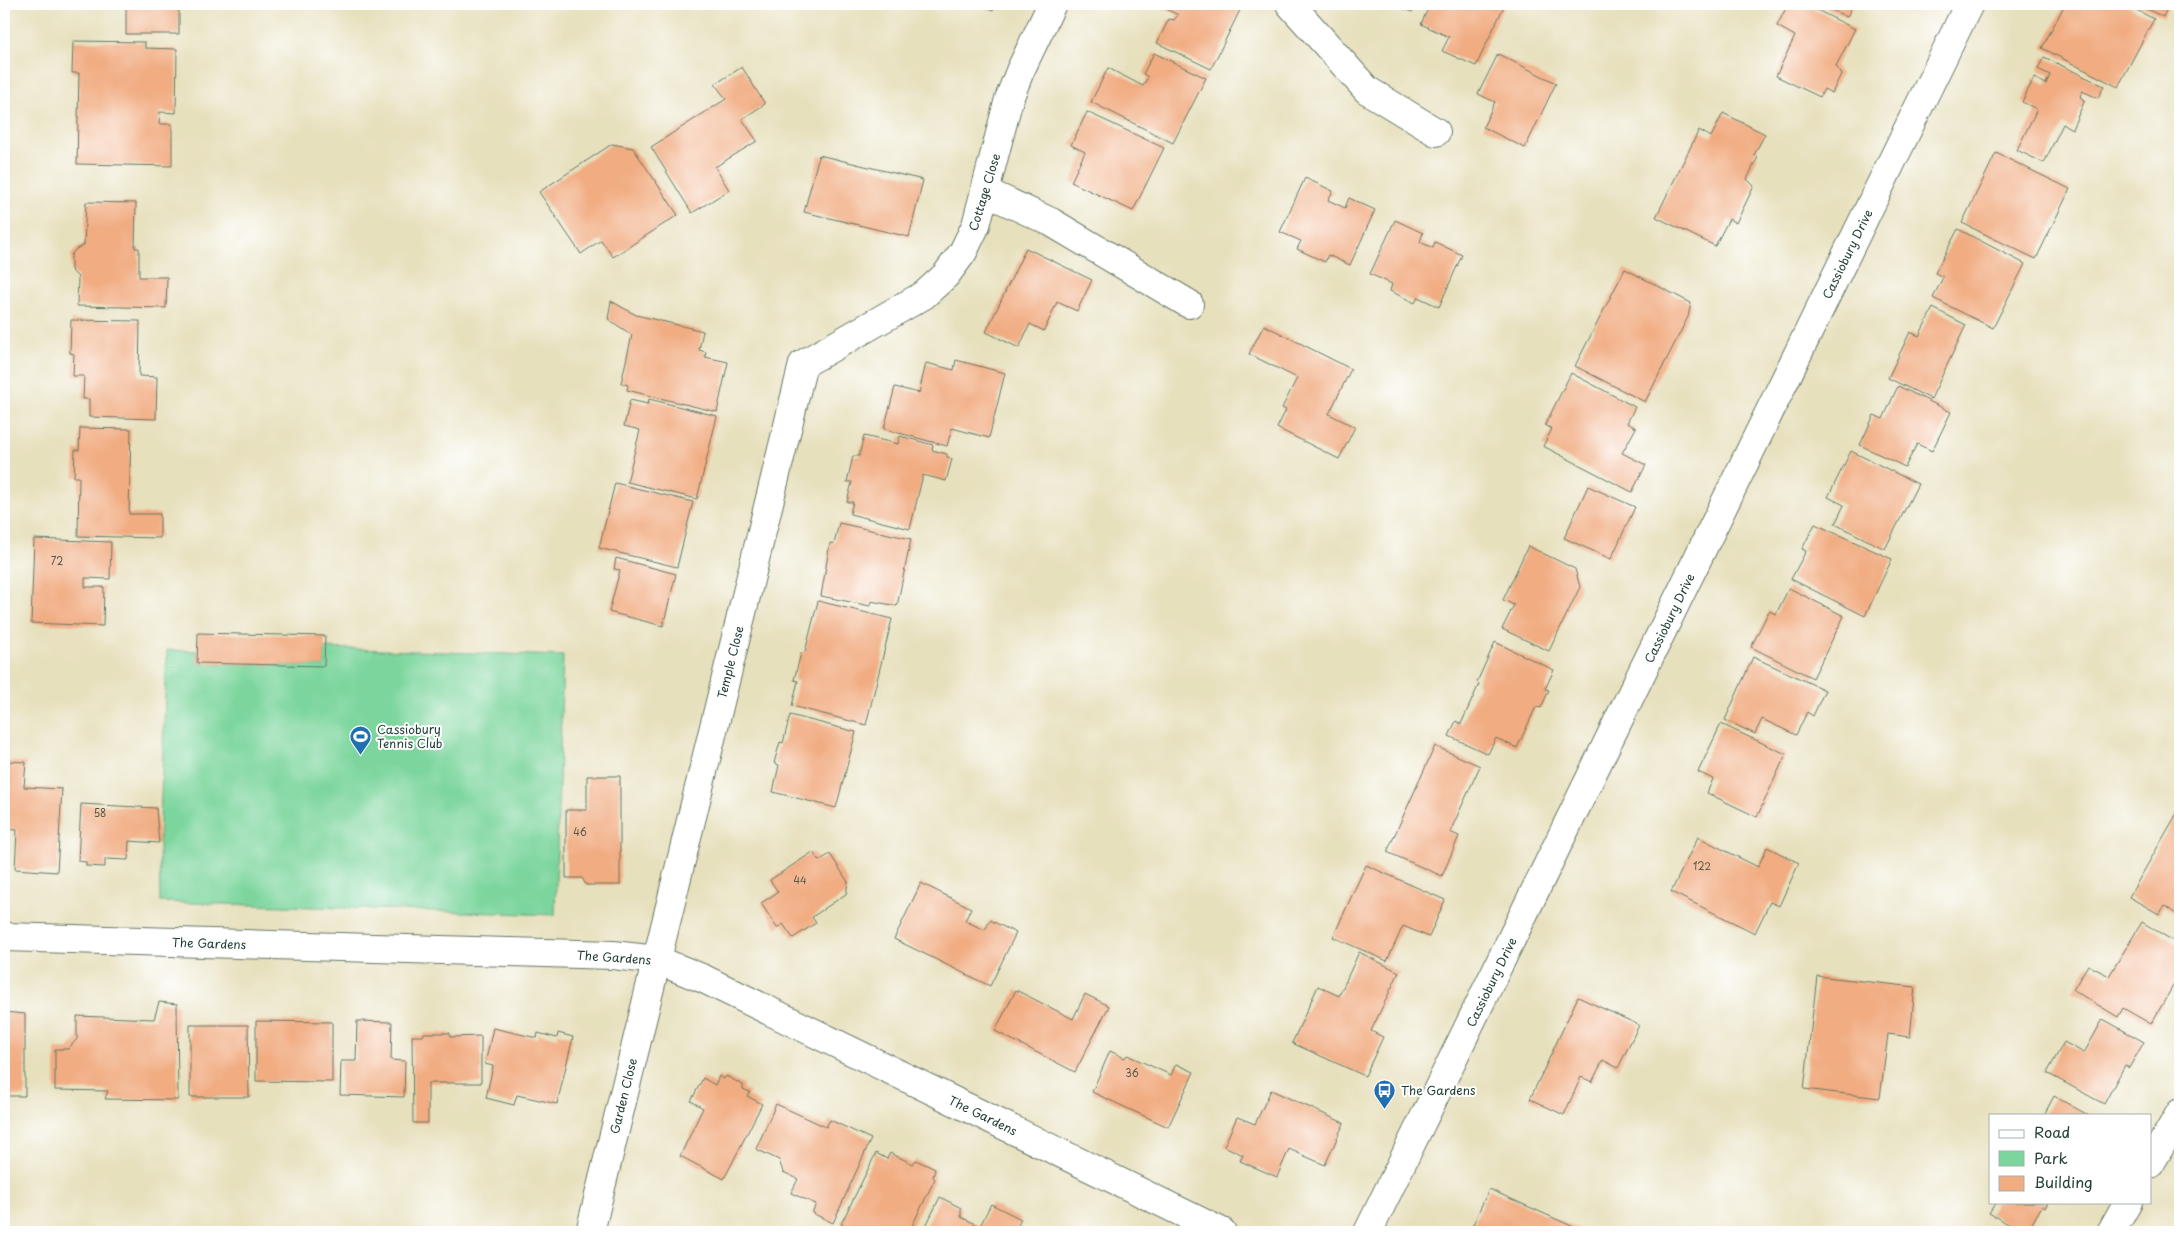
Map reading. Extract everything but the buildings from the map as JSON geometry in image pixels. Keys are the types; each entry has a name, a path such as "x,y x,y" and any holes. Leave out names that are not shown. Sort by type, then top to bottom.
{"street":[{"name":"Cottage Close","path":"803,364 924,295 946,275 963,252 976,225 986,192 1009,99 1020,71 1052,4"},
{"path":"1290,4 1367,90 1436,132"},
{"name":"Cassiobury Drive","path":"1368,1232 1969,4"},
{"path":"986,192 1052,222 1189,304"},
{"name":"Temple Close","path":"656,960 803,364"},
{"name":"The Gardens","path":"4,937 603,955 656,960 704,979 1222,1232"},
{"name":"Garden Close","path":"590,1232 656,960"},
{"path":"2152,1161 2180,1113"},
{"path":"2111,1232 2127,1204"}],"green space":[{"name":"Cassiobury Tennis Club","path":"324,648 563,656 555,915 160,902 159,843 167,650 197,651 197,663 324,666"}],"place":[{"name":"Cassiobury Tennis Club","path":"361,755"},
{"name":"The Gardens","path":"1385,1109"}]}
